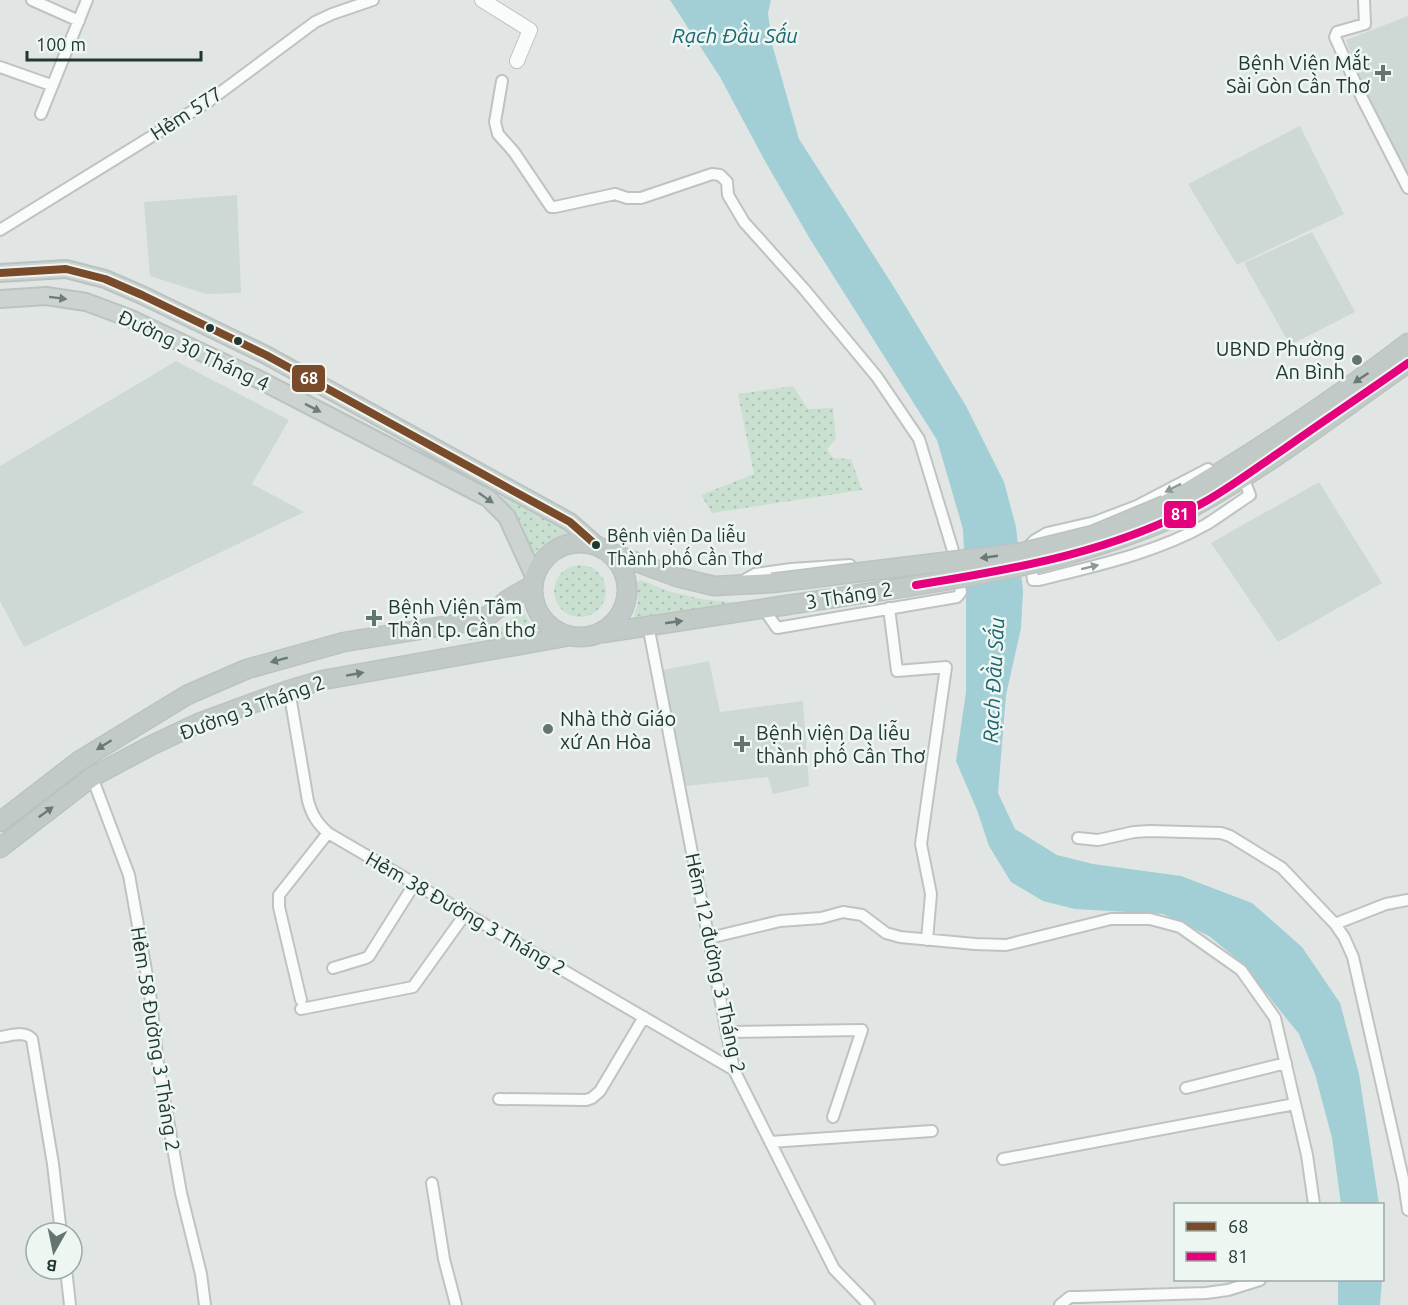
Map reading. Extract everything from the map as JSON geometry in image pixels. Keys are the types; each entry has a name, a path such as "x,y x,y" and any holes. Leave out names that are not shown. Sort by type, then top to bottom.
{"highway":[{"name":"3 Tháng 2","path":"596,634 1024,567 1137,533 1225,470 1371,372 1408,344"},
{"name":"3 Tháng 2","path":"602,548 677,577 714,586 772,583 1024,552 1094,536 1208,500 1408,363"},
{"path":"584,542 602,548 617,560 624,571 627,597 624,609 607,629 596,634 583,637 558,632 539,614 534,603 533,580 539,565 558,547 570,543 584,542"},
{"name":"Đường 3 Tháng 2","path":"0,822 79,761 187,695 247,669 344,642 469,622 490,615 533,580"},
{"name":"Đường 3 Tháng 2","path":"0,848 92,777 201,722 289,690 337,678 570,636"}],"main road":[{"name":"Đường 30 Tháng 4","path":"0,273 66,269 105,279 266,356 570,522 602,548"},
{"name":"Đường 30 Tháng 4","path":"0,299 45,297 86,302 129,318 254,377 488,498 507,517 533,580"},
{"path":"254,377 266,356"}],"street":[{"path":"32,0 79,21"},
{"path":"40,114 87,0"},
{"name":"Hẻm 577","path":"0,230 208,100 315,22 373,0"},
{"path":"482,0 530,30 517,61"},
{"path":"1364,0 1365,24 1337,32 1335,37 1362,98 1408,188"},
{"path":"0,67 51,85"},
{"path":"502,81 495,122 498,134 514,152 551,207 615,194 627,198 640,198 712,174 720,175 726,182 728,195 744,222 804,289 877,377 919,439 954,554 961,592 957,597 777,628 764,609"},
{"path":"1225,470 1214,466 1137,506 1095,522 1047,533 1029,546 1033,580 1104,564 1162,545 1206,524 1250,495 1243,477"},
{"path":"743,585 746,579 755,574 954,554"},
{"path":"889,608 897,671 946,667 921,843 932,894 927,940"},
{"name":"Hẻm 12 đường 3 Tháng 2","path":"648,625 734,1070 834,1269 869,1305"},
{"name":"Hẻm 38 Đường 3 Tháng 2","path":"289,690 311,813 317,824 328,833 734,1070"},
{"name":"Hẻm 58 Đường 3 Tháng 2","path":"92,777 129,875 150,993 158,1064 181,1193 201,1274 205,1305"},
{"path":"1078,838 1098,840 1150,831 1221,833 1230,836 1282,868 1335,924 1353,957 1404,1183 1408,1210"},
{"path":"328,833 279,895 279,907 301,1004 413,987 466,913"},
{"path":"333,968 369,956 415,883"},
{"path":"1335,924 1386,904 1408,900"},
{"path":"709,938 780,921 850,912 862,915 886,933 900,937 1006,945 1111,919 1150,919 1180,927 1241,970 1275,1018 1307,1155 1314,1203"},
{"path":"499,1099 579,1101 592,1098 600,1091 644,1017"},
{"path":"727,1032 862,1030 833,1117"},
{"path":"0,1037 24,1034 29,1035 32,1039 59,1221"},
{"path":"1186,1088 1286,1063"},
{"path":"1003,1159 1295,1104"},
{"path":"770,1142 932,1131"},
{"path":"432,1183 444,1259 456,1305"},
{"path":"67,1281 70,1305"},
{"path":"1060,1305 1070,1298 1079,1297 1206,1293 1228,1290 1257,1281"}],"shaded area":[{"name":"Bệnh Viện Mắt Sài Gòn Cần Thơ","path":"1408,16 1408,184 1369,107 1346,40"},
{"path":"1300,126 1344,214 1237,265 1188,184"},
{"path":"237,195 241,293 206,294 150,276 144,202"},
{"path":"1312,232 1355,312 1290,345 1244,263"},
{"path":"176,361 289,420 252,484 304,512 24,647 0,601 0,466"},
{"path":"1319,482 1382,583 1278,642 1211,543"},
{"name":"Bệnh viện Da liễu thành phố Cần Thơ","path":"709,661 720,712 803,701 809,786 773,794 768,777 686,786 663,670"}],"green space":[{"path":"793,386 808,409 833,408 836,439 827,449 833,458 851,459 862,490 712,513 701,495 754,474 738,394"},
{"path":"499,493 568,530 567,534 547,542 535,552 531,550 521,522"},
{"path":"575,565 585,565 599,572 606,591 599,610 585,617 575,617 565,613 558,606 554,596 554,586 558,576 565,569"},
{"path":"641,580 668,591 701,599 749,604 636,620 633,619 638,602 636,583"},
{"path":"518,614 525,614 535,632 533,634 464,641 498,630"}],"water":[{"name":"Rạch Đầu Sấu","path":"670,0 771,0 768,13 772,44 799,139 892,284 966,406 1004,482 1016,527 1023,591 1021,628 1006,695 998,793 1015,829 1057,855 1093,864 1181,876 1252,903 1302,947 1340,1003 1359,1074 1379,1203 1341,1203 1332,1138 1315,1074 1299,1034 1242,963 1209,936 1163,914 1075,909 1043,901 1011,882 989,846 977,810 956,761 966,692 963,529 937,440 810,239 720,77"},
{"path":"1338,1281 1382,1281 1380,1305 1338,1305"}],"transit line":[{"name":"68","path":"0,273 66,269 105,279 142,295 266,355 570,522 596,545"},
{"name":"81","path":"916,585 1029,565 1066,556 1139,533 1174,518 1227,488 1408,363"}],"place":[{"name":"Bệnh Viện Mắt Sài Gòn Cần Thơ","path":"1383,73"},
{"name":"UBND Phường An Bình","path":"1357,360"},
{"name":"Bệnh viện Da liễu Thành phố Cần Thơ","path":"596,545"},
{"name":"Bệnh Viện Tâm Thần tp. Cần thơ","path":"374,618"},
{"name":"Nhà thờ Giáo xứ An Hòa","path":"548,729"},
{"name":"Bệnh viện Da liễu thành phố Cần Thơ","path":"742,744"}]}
